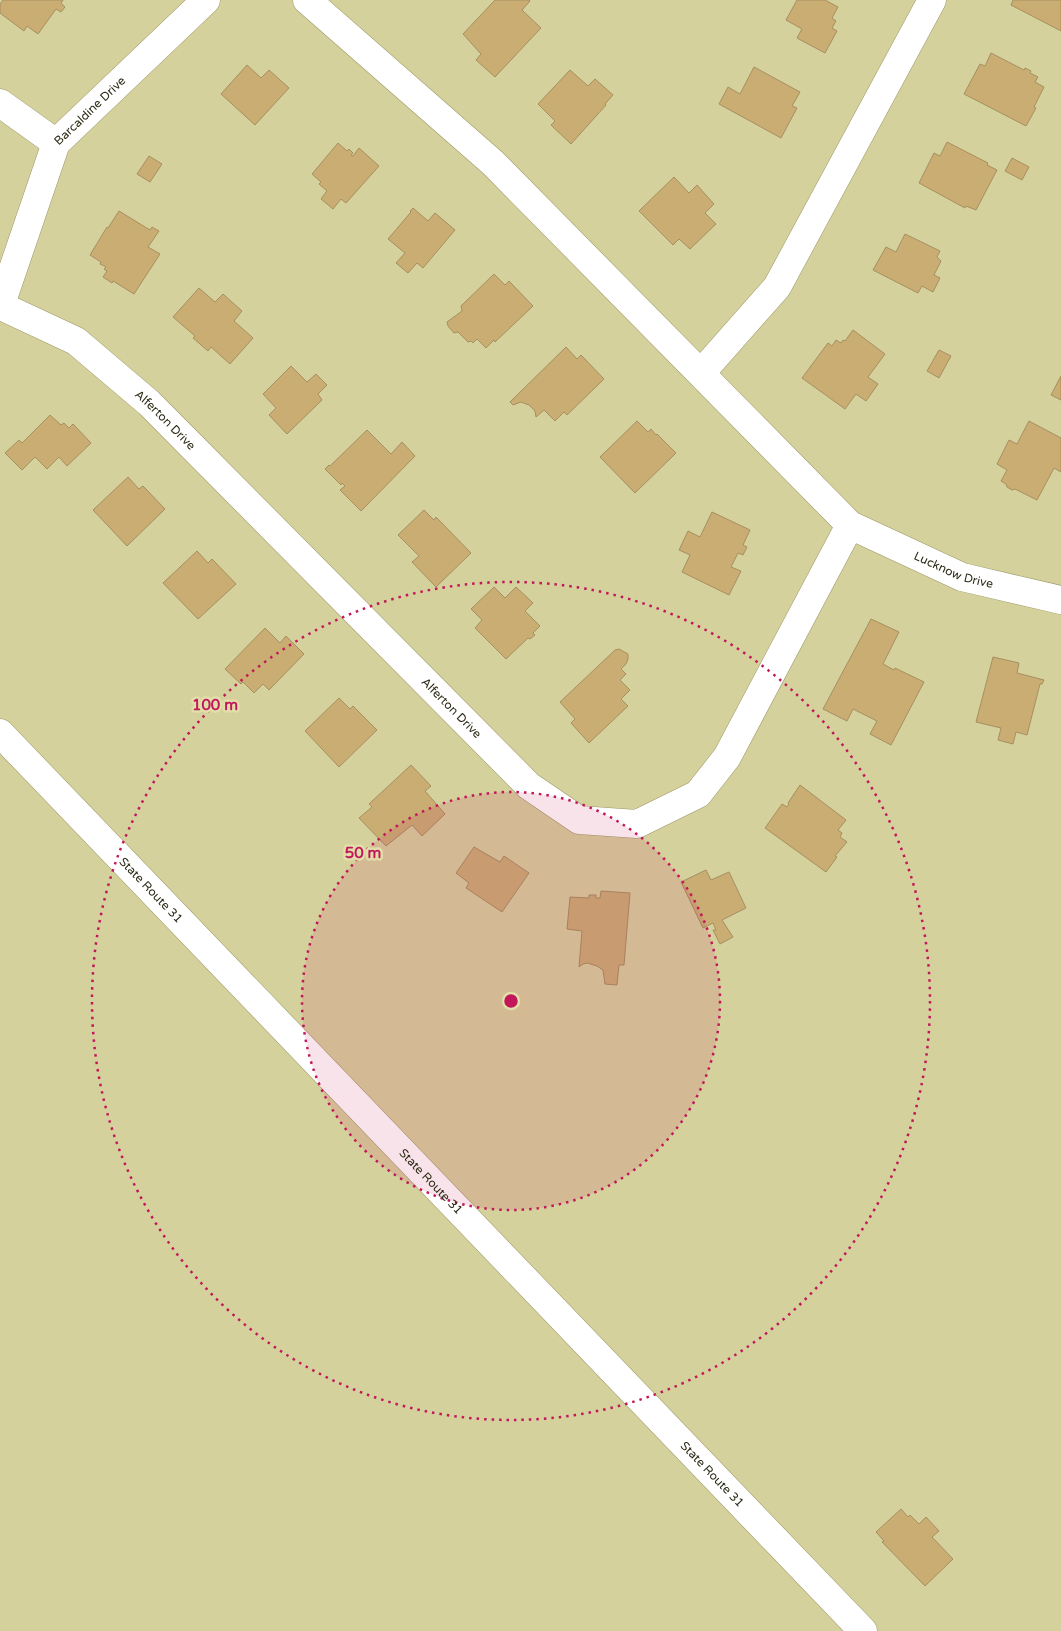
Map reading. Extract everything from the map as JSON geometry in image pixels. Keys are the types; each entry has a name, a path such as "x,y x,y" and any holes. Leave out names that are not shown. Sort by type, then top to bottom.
{"main road":[{"name":"Barcaldine Drive","path":"0,307 56,142 206,0"},
{"path":"307,0 493,162 850,525"},
{"path":"701,373 777,287 932,0"},
{"path":"0,103 56,142"},
{"name":"Alferton Drive","path":"0,307 76,341 149,403 529,786 579,820 637,824 698,794 727,757 850,525"},
{"name":"Lucknow Drive","path":"850,525 962,578 1061,600"},
{"name":"State Route 31","path":"0,733 863,1631"}],"building":[{"path":"3,0 63,0 61,3 65,7 61,12 56,9 38,34 27,26 24,31 0,13 0,4"},
{"path":"495,0 529,0 522,10 541,28 495,77 476,60 481,54 463,34"},
{"path":"797,0 825,0 838,7 832,18 836,21 832,28 837,31 825,53 797,38 802,29 786,20"},
{"path":"1013,0 1061,0 1061,31 1011,5"},
{"path":"991,53 1024,70 1025,68 1031,71 1030,73 1038,77 1035,82 1044,87 1034,107 1036,108 1026,126 964,94 980,64 985,66"},
{"path":"247,65 261,78 269,70 289,88 255,125 221,94"},
{"path":"754,67 800,92 792,106 797,108 781,138 719,104 728,87 740,94"},
{"path":"570,70 588,86 595,79 613,95 571,144 551,125 555,121 538,104"},
{"path":"947,142 988,163 987,165 997,170 976,210 966,206 965,208 919,183 934,153 940,156"},
{"path":"338,143 347,151 349,149 353,156 359,148 379,166 346,203 341,199 333,209 321,199 327,191 312,174"},
{"path":"149,156 162,164 150,182 137,174"},
{"path":"1012,158 1029,167 1022,180 1005,171"},
{"path":"674,177 689,193 697,185 714,204 705,213 716,224 690,249 679,239 673,245 639,211"},
{"path":"413,208 428,221 435,213 455,230 423,268 417,263 408,273 396,263 405,253 388,239"},
{"path":"119,211 150,230 152,227 159,231 148,247 160,254 134,294 103,277 107,271 104,269 106,267 90,255"},
{"path":"905,234 940,251 937,257 941,261 934,275 940,278 933,292 922,286 918,293 873,270 886,247 896,252"},
{"path":"494,274 505,285 509,281 533,306 495,342 494,340 486,348 477,339 473,343 471,341 468,342 458,332 454,333 447,322 462,311 461,306"},
{"path":"199,288 215,302 223,294 242,311 234,321 253,338 230,364 211,347 208,351 193,338 195,336 173,317"},
{"path":"853,330 885,354 868,377 878,384 866,401 856,394 845,409 802,378 828,343 832,346 836,340 841,343 843,340 845,341"},
{"path":"566,347 577,359 581,355 604,379 567,415 564,412 555,421 544,410 536,417 535,411 529,405 521,402 513,405 510,402"},
{"path":"939,350 951,356 939,378 927,371"},
{"path":"291,366 307,382 316,374 327,385 318,394 322,400 287,434 269,415 276,408 263,394"},
{"path":"1061,376 1061,400 1051,395"},
{"path":"50,415 61,425 64,423 69,428 73,424 91,443 67,466 59,457 47,469 35,457 22,470 5,453 19,440 22,443"},
{"path":"637,421 648,432 651,429 676,453 635,493 600,457"},
{"path":"1029,421 1061,438 1061,472 1054,468 1037,500 1007,487 1001,481 1007,470 997,464 1009,440 1017,444"},
{"path":"367,430 391,454 402,442 415,456 361,511 340,490 345,486 342,483 341,485 325,469"},
{"path":"128,477 139,489 143,486 165,509 127,546 93,510"},
{"path":"424,510 434,520 436,517 471,553 436,587 412,562 419,556 398,535"},
{"path":"712,512 750,530 743,545 747,547 743,555 738,553 731,567 741,571 729,595 682,572 690,555 679,550 688,531 700,537"},
{"path":"197,551 208,563 212,559 236,584 198,619 163,583"},
{"path":"494,587 505,598 516,587 533,603 525,611 540,626 533,633 535,635 530,639 528,638 506,659 475,628 482,620 471,609"},
{"path":"871,619 899,632 883,664 924,682 891,745 870,734 877,721 853,709 847,721 823,709"},
{"path":"265,628 280,643 286,636 304,654 269,690 263,684 254,693 225,669"},
{"path":"619,649 628,654 626,664 621,669 626,674 620,680 630,690 621,699 628,706 589,743 571,723 575,719 560,702 615,650"},
{"path":"993,657 1019,663 1017,673 1044,680 1040,684 1027,735 1016,732 1013,744 998,740 1001,728 976,722"},
{"path":"339,698 350,709 353,706 377,730 339,767 305,731"},
{"path":"411,765 431,786 425,791 445,814 422,836 412,825 386,846 359,818 372,807 369,804"},
{"path":"800,785 846,820 838,830 842,833 840,837 847,842 835,856 837,857 826,872 765,828 782,804 787,807"},
{"path":"474,847 500,862 504,856 529,873 502,912 466,888 469,883 456,873"},
{"path":"706,870 711,880 729,872 746,908 722,920 733,937 720,944 713,930 716,930 713,923 703,928 681,882"},
{"path":"601,891 630,893 624,965 619,965 617,985 605,984 603,970 597,966 587,963 579,967 582,931 567,929 570,897 589,898 589,895 596,895 596,898 600,898"},
{"path":"901,1509 908,1517 910,1515 919,1524 926,1517 939,1531 932,1537 953,1559 925,1586 882,1542 884,1541 876,1532"}]}
